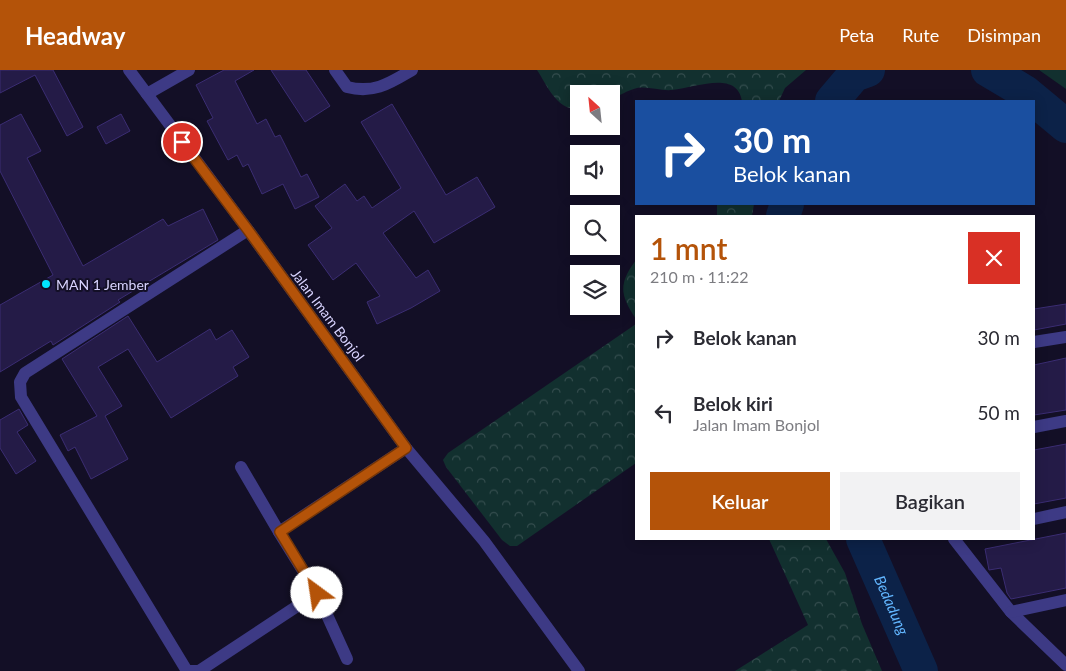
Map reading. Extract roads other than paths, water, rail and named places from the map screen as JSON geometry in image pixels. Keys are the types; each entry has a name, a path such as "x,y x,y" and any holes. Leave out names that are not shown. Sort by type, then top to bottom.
{"street":[{"name":"Jalan Imam Bonjol","path":"129,70 406,448 484,541 579,671"},
{"path":"147,94 190,70"},
{"path":"335,70 348,87 372,90 384,86 412,70"},
{"path":"248,230 25,373 19,390 21,397 188,671 199,671 317,593"},
{"path":"1035,342 1066,336"},
{"path":"1035,427 1066,421"},
{"path":"280,532 406,448"},
{"path":"241,467 317,593 347,659"},
{"path":"1035,518 1066,512"},
{"path":"955,540 1012,612 1066,665"},
{"path":"1012,612 1066,600"}],"waterway":[{"name":"Bedadung","path":"833,100 854,75 868,70"},
{"name":"Bedadung","path":"988,70 1025,92 1035,100"},
{"name":"Bedadung","path":"1035,100 1066,126"},
{"name":"Bedadung","path":"783,215 787,205"},
{"name":"Bedadung","path":"863,540 921,671"}],"place":[{"name":"MAN 1 Jember","path":"46,284"}]}
